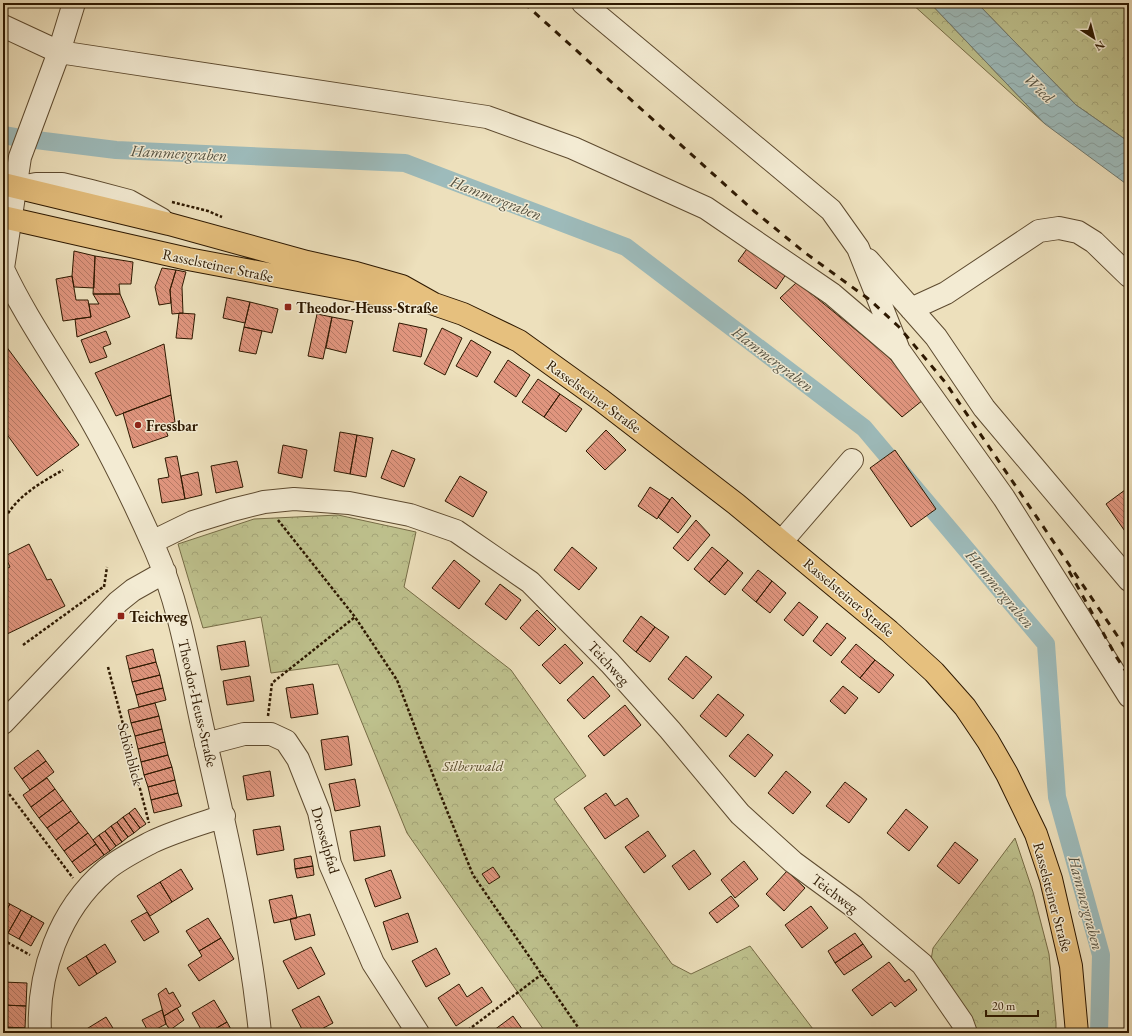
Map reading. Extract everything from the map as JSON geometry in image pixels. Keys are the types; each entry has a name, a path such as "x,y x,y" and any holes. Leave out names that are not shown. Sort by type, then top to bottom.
{"main road":[{"name":"Rasselsteiner Straße","path":"9,186 169,224 307,262 356,273 402,286 434,304"},
{"name":"Rasselsteiner Straße","path":"7,218 196,261 434,304 463,314 519,341 601,400 782,540 889,630 934,672 965,707 1008,774 1036,834 1051,879 1071,966 1077,1033"}],"street":[{"name":"Theodor-Heuss-Straße","path":"74,3 59,52 9,186 3,268 23,309 78,396 120,474 165,572 179,622 206,744 224,816 255,980 260,1033"},
{"path":"583,3 831,210 858,248 936,337 984,408 1129,580"},
{"path":"3,26 59,52 487,117 573,148 706,208 832,294 900,352"},
{"path":"911,309 946,293 1039,231 1059,228 1078,232 1094,242 1129,276"},
{"path":"858,248 900,352 1004,498 1129,696"},
{"path":"782,540 852,460"},
{"name":"Teichweg","path":"152,542 193,522 232,510 264,502 294,499 349,503 410,515 456,531 530,582 610,663 670,730 740,814 793,862 853,906 922,964 962,1022 966,1033"},
{"path":"3,723 118,602 133,590 165,572"},
{"name":"Drosselpfad","path":"206,744 244,734 271,734 286,741 298,759 319,812 330,864 373,963 418,1033"},
{"path":"40,1033 38,1007 47,964 59,933 84,893 106,870 154,841 224,816"}],"path":[{"path":"3,522 8,511 25,493 63,470"},
{"path":"264,502 356,617 397,680 473,875 541,976 582,1033"},
{"path":"104,587 107,567"},
{"path":"23,645 110,583"},
{"path":"265,734 272,683 356,617"},
{"name":"Schönblick","path":"108,667 154,841"},
{"path":"3,786 84,893"},
{"path":"3,940 47,964"},
{"path":"464,1033 541,976"}],"green space":[{"path":"911,3 930,3 1045,124"},
{"path":"977,3 1129,3 1129,142 1076,105"},
{"name":"Silberwald","path":"338,515 416,532 404,587 511,670 586,776 554,799 672,964 691,974 750,946 816,1033 546,1033 407,833 338,664 271,673 261,617 203,628 178,544 254,519"},
{"path":"1015,838 1033,892 1049,954 1056,1033 974,1033 931,960 933,948"}],"water":[{"name":"Wied","path":"930,3 977,3 1076,105 1129,142 1129,186 1045,124"}],"building":[{"path":"752,242 789,270 776,289 738,261"},
{"path":"74,251 95,256 94,288 74,287 72,276"},
{"path":"95,256 133,262 131,284 119,284 120,294 93,294"},
{"path":"162,268 176,270 170,290 171,303 159,305 155,287"},
{"path":"176,270 186,272 182,287 183,313 172,314 170,290"},
{"path":"72,276 76,300 88,300 91,317 63,321 56,279"},
{"path":"797,282 888,356 923,400 902,417 780,298"},
{"path":"93,294 120,294 130,317 77,337 75,319 91,317 89,304 99,304"},
{"path":"227,297 250,302 245,323 223,318"},
{"path":"250,302 278,309 272,333 244,327"},
{"path":"179,313 195,314 192,339 176,338"},
{"path":"317,314 332,317 323,359 308,356"},
{"path":"332,317 353,321 346,353 326,348"},
{"path":"399,323 427,329 421,357 393,351"},
{"path":"244,327 262,331 256,354 239,351"},
{"path":"442,328 462,338 445,375 424,364"},
{"path":"106,331 111,344 103,347 107,357 90,363 81,340"},
{"path":"471,340 491,352 477,377 456,366"},
{"path":"3,342 79,445 37,476 3,429"},
{"path":"164,344 171,395 116,416 95,373"},
{"path":"508,360 530,375 516,397 494,382"},
{"path":"538,379 560,394 544,417 522,402"},
{"path":"560,394 582,409 566,432 544,417"},
{"path":"171,395 175,422 164,425 168,436 133,448 123,413"},
{"path":"606,430 626,450 605,470 586,451"},
{"path":"340,432 357,435 350,474 334,471"},
{"path":"357,435 373,438 366,477 350,474"},
{"path":"283,445 307,450 302,478 278,473"},
{"path":"392,450 415,459 404,487 381,478"},
{"path":"895,450 936,509 911,527 870,468"},
{"path":"177,456 185,499 162,503 158,479 169,477 165,458"},
{"path":"237,461 243,487 216,493 211,466"},
{"path":"198,472 202,495 185,499 181,476"},
{"path":"460,476 487,492 473,517 445,501"},
{"path":"650,487 670,500 657,519 638,506"},
{"path":"1129,487 1129,537 1106,504"},
{"path":"672,497 691,516 678,533 658,517"},
{"path":"696,520 710,535 688,561 673,548"},
{"path":"29,544 47,580 51,579 65,606 3,636 3,562 6,569 10,567 5,556"},
{"path":"572,547 597,568 579,590 554,570"},
{"path":"712,547 728,560 709,582 694,569"},
{"path":"454,560 480,581 459,609 432,588"},
{"path":"728,560 743,573 725,595 709,582"},
{"path":"758,570 772,581 756,602 742,590"},
{"path":"772,581 786,593 770,613 756,602"},
{"path":"500,584 521,600 506,620 485,604"},
{"path":"799,602 818,617 803,636 784,620"},
{"path":"537,610 556,629 539,646 520,628"},
{"path":"641,616 655,627 636,652 623,641"},
{"path":"827,623 846,638 831,656 813,641"},
{"path":"655,627 669,637 650,662 636,652"},
{"path":"245,641 249,666 221,670 217,646"},
{"path":"565,644 583,663 560,684 542,665"},
{"path":"856,644 875,660 860,678 841,662"},
{"path":"153,649 156,662 129,669 126,656"},
{"path":"686,656 712,677 693,699 668,679"},
{"path":"875,660 894,675 879,693 860,678"},
{"path":"156,662 160,675 132,682 129,669"},
{"path":"160,675 163,688 136,695 132,682"},
{"path":"250,676 254,701 227,705 223,681"},
{"path":"593,676 610,696 584,719 567,700"},
{"path":"313,684 318,714 291,718 286,688"},
{"path":"843,686 858,698 845,714 830,701"},
{"path":"163,688 166,700 139,707 136,695"},
{"path":"718,694 744,715 726,737 700,716"},
{"path":"155,703 159,716 131,723 128,710"},
{"path":"625,705 641,725 604,756 588,736"},
{"path":"159,716 162,729 135,736 131,723"},
{"path":"162,729 165,742 138,749 135,736"},
{"path":"748,734 773,755 755,777 729,756"},
{"path":"348,736 352,765 325,770 321,740"},
{"path":"165,742 168,755 141,762 138,749"},
{"path":"38,750 46,761 22,779 14,768"},
{"path":"168,755 172,767 144,775 141,762"},
{"path":"46,761 54,772 30,790 22,779"},
{"path":"172,767 175,780 148,787 144,775"},
{"path":"270,771 274,796 247,800 243,776"},
{"path":"786,771 811,792 793,814 768,793"},
{"path":"47,778 55,789 31,807 23,795"},
{"path":"355,779 360,806 335,811 329,784"},
{"path":"175,780 178,793 151,800 148,787"},
{"path":"845,782 867,799 849,823 826,806"},
{"path":"55,789 63,800 39,818 31,807"},
{"path":"178,793 182,806 154,813 151,800"},
{"path":"606,793 615,806 627,798 639,816 605,839 584,808"},
{"path":"63,800 71,811 47,828 39,818"},
{"path":"135,808 146,824 140,828 129,813"},
{"path":"906,809 928,827 909,851 887,833"},
{"path":"71,811 79,822 56,840 47,828"},
{"path":"129,813 140,828 134,833 123,817"},
{"path":"123,817 134,833 128,837 117,822"},
{"path":"79,822 88,833 64,851 56,840"},
{"path":"117,822 128,837 122,842 111,826"},
{"path":"111,826 122,842 116,846 105,831"},
{"path":"280,826 284,850 257,855 253,830"},
{"path":"380,826 385,856 354,861 350,831"},
{"path":"105,831 116,846 110,851 99,835"},
{"path":"648,831 666,856 644,873 625,847"},
{"path":"88,833 96,844 72,862 64,851"},
{"path":"99,835 110,851 104,855 93,840"},
{"path":"955,842 978,860 959,884 937,866"},
{"path":"96,844 104,855 80,873 72,862"},
{"path":"694,850 711,874 689,890 672,866"},
{"path":"311,856 313,866 295,869 294,859"},
{"path":"744,861 758,879 735,898 721,880"},
{"path":"313,866 314,875 297,878 295,869"},
{"path":"493,867 500,877 489,884 482,874"},
{"path":"181,869 193,889 172,902 160,882"},
{"path":"391,870 401,898 375,907 365,879"},
{"path":"787,871 805,888 784,911 766,894"},
{"path":"160,882 172,902 150,916 137,896"},
{"path":"292,895 297,918 274,923 269,900"},
{"path":"731,896 739,906 717,923 709,913"},
{"path":"3,900 10,904 3,916"},
{"path":"10,904 21,910 8,933 3,930 3,916"},
{"path":"811,906 828,928 802,948 785,925"},
{"path":"21,910 32,916 19,939 8,933"},
{"path":"147,912 159,932 144,941 131,921"},
{"path":"408,913 418,942 392,950 383,922"},
{"path":"310,914 315,935 295,940 290,919"},
{"path":"32,916 44,923 31,946 19,939"},
{"path":"208,918 221,938 199,951 186,931"},
{"path":"855,933 863,944 835,963 828,951"},
{"path":"221,938 234,959 199,981 188,965 202,956 199,951"},
{"path":"105,944 116,962 97,974 86,956"},
{"path":"863,944 872,957 844,975 835,963"},
{"path":"311,947 325,974 298,989 283,961"},
{"path":"436,948 450,974 426,987 412,961"},
{"path":"86,956 97,974 79,986 67,968"},
{"path":"889,962 905,982 909,979 917,990 895,1007 891,1002 872,1016 852,990"},
{"path":"3,982 27,983 26,1006 3,1005"},
{"path":"459,984 467,997 482,987 492,1002 456,1026 438,998"},
{"path":"166,988 169,994 173,992 181,1006 164,1016 158,994"},
{"path":"319,996 333,1023 314,1033 304,1033 292,1010"},
{"path":"214,1000 227,1022 208,1033 203,1033 192,1013"},
{"path":"3,1005 26,1006 25,1028 3,1027"},
{"path":"177,1008 184,1020 170,1030 166,1024 164,1016"},
{"path":"162,1010 166,1024 149,1033 142,1020"},
{"path":"513,1016 525,1033 490,1033"},
{"path":"106,1017 116,1033 80,1033"},
{"path":"227,1022 233,1033 208,1033"},
{"path":"3,1027 25,1028 25,1033 3,1033"}],"waterway":[{"name":"Hammergraben","path":"3,135 15,137"},
{"name":"Hammergraben","path":"36,140 116,150 405,163 626,247 864,428 1046,644 1057,797 1101,955 1099,1033"}],"railway":[{"path":"524,3 754,211 804,252 870,300 899,327 945,382 1129,653"},
{"path":"1069,571 1117,658 1129,676"}],"place":[{"name":"Theodor-Heuss-Straße","path":"288,307"},
{"name":"Fressbar","path":"138,425"},
{"name":"Teichweg","path":"121,616"}]}
